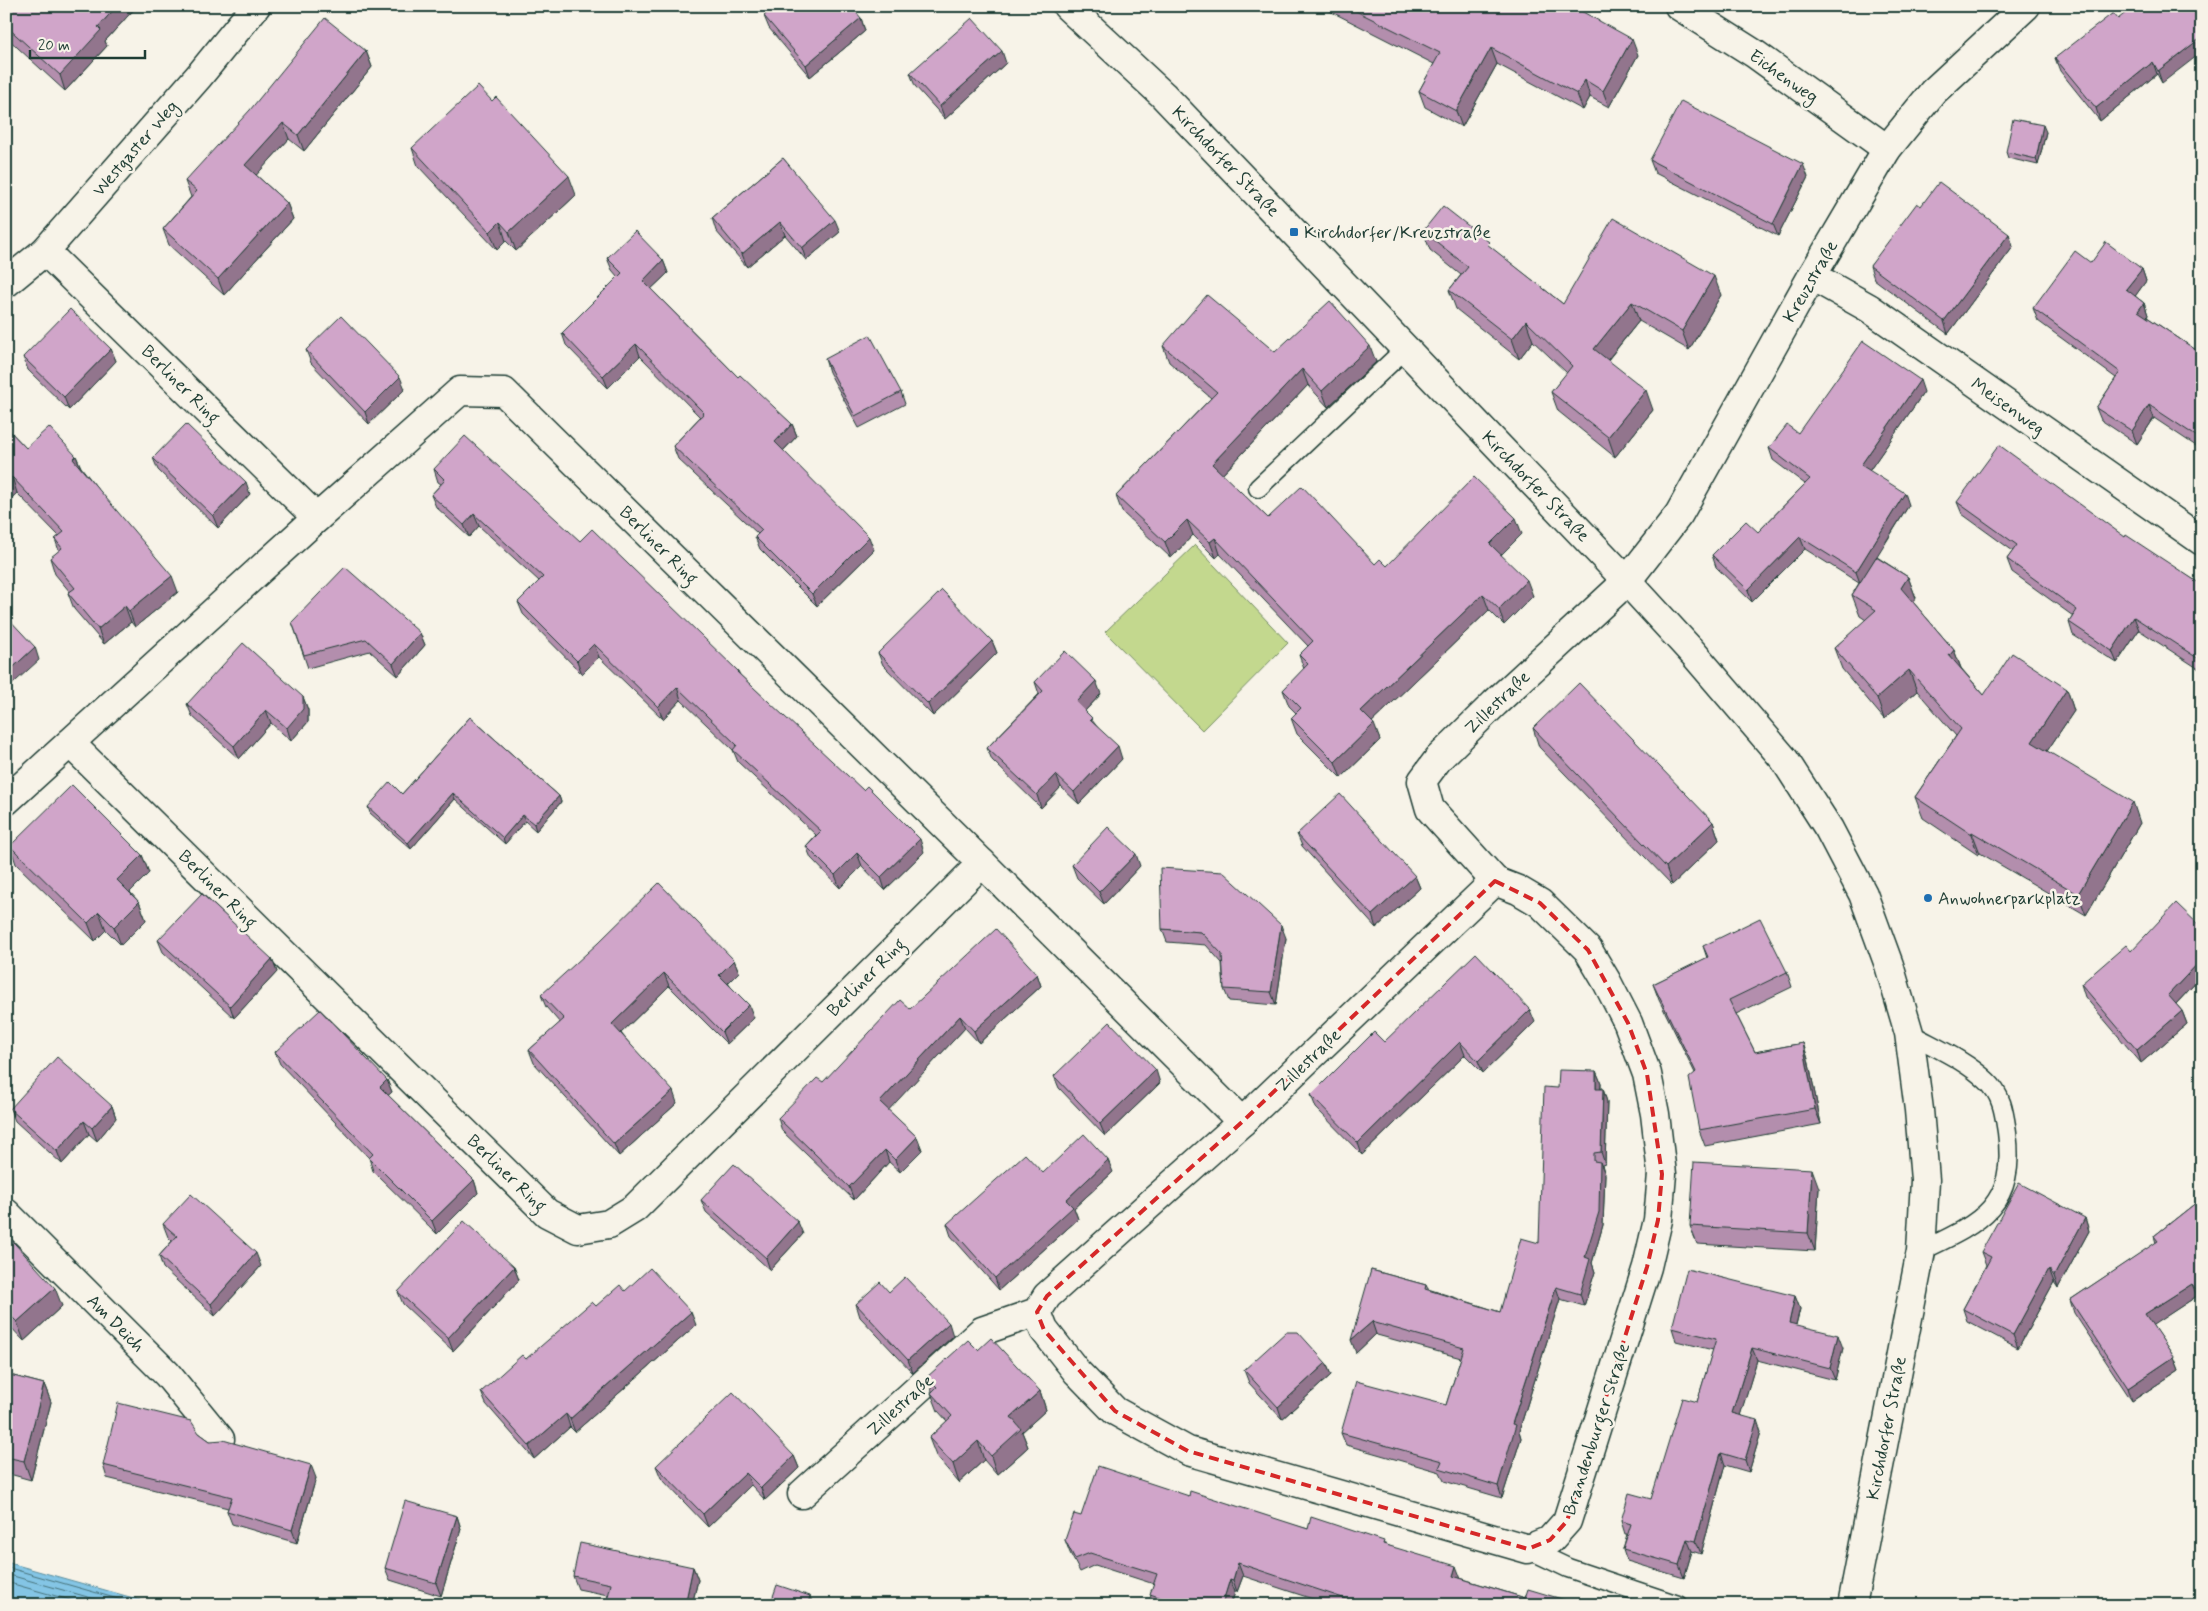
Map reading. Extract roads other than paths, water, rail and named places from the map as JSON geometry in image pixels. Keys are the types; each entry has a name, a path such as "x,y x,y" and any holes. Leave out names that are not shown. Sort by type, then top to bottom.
{"street":[{"name":"Westgaster Weg","path":"6,283 46,251 198,76 256,6"},
{"name":"Kirchdorfer Straße","path":"1066,6 1163,95 1627,581 1694,654 1784,759 1829,828 1863,894 1889,965 1909,1033 1919,1110 1924,1180 1921,1251 1852,1605"},
{"name":"Eichenweg","path":"1679,6 1755,54 1887,149"},
{"name":"Kreuzstraße","path":"1627,581 1679,514 1812,276 1887,149 1932,92 2026,6"},
{"name":"Berliner Ring","path":"46,251 317,518"},
{"name":"Meisenweg","path":"1812,276 1869,308 2202,541"},
{"name":"Berliner Ring","path":"6,801 317,518 460,391 504,392 1242,1122"},
{"name":"Zillestraße","path":"802,1494 982,1331 1037,1312 1047,1296 1242,1122 1496,881 1430,809 1422,782 1439,758 1495,703 1627,581"},
{"name":"Berliner Ring","path":"70,743 548,1213 578,1229 609,1224 635,1208 982,863"},
{"name":"Brandenburger Straße","path":"1496,881 1518,890 1540,903 1588,950 1607,982 1628,1023 1647,1074 1655,1114 1662,1174 1658,1220 1648,1267 1567,1522 1550,1540 1528,1549"},
{"name":"Am Deich","path":"6,1213 167,1374 220,1439"},
{"path":"1037,1312 1044,1330 1077,1372 1114,1411 1188,1451 1528,1549"}],"lane":[{"path":"1258,488 1405,349"},
{"path":"1909,1033 1960,1061 1987,1081 1999,1095 2004,1108 2008,1141 2007,1179 2000,1197 1989,1212 1958,1233 1921,1251"},
{"path":"1528,1549 1568,1568 1678,1605"}],"water":[{"path":"6,1562 158,1605 6,1605"}],"place":[{"name":"Kirchdorfer/Kreuzstraße","path":"1294,232"},
{"name":"Anwohnerparkplatz","path":"1928,898"}]}
